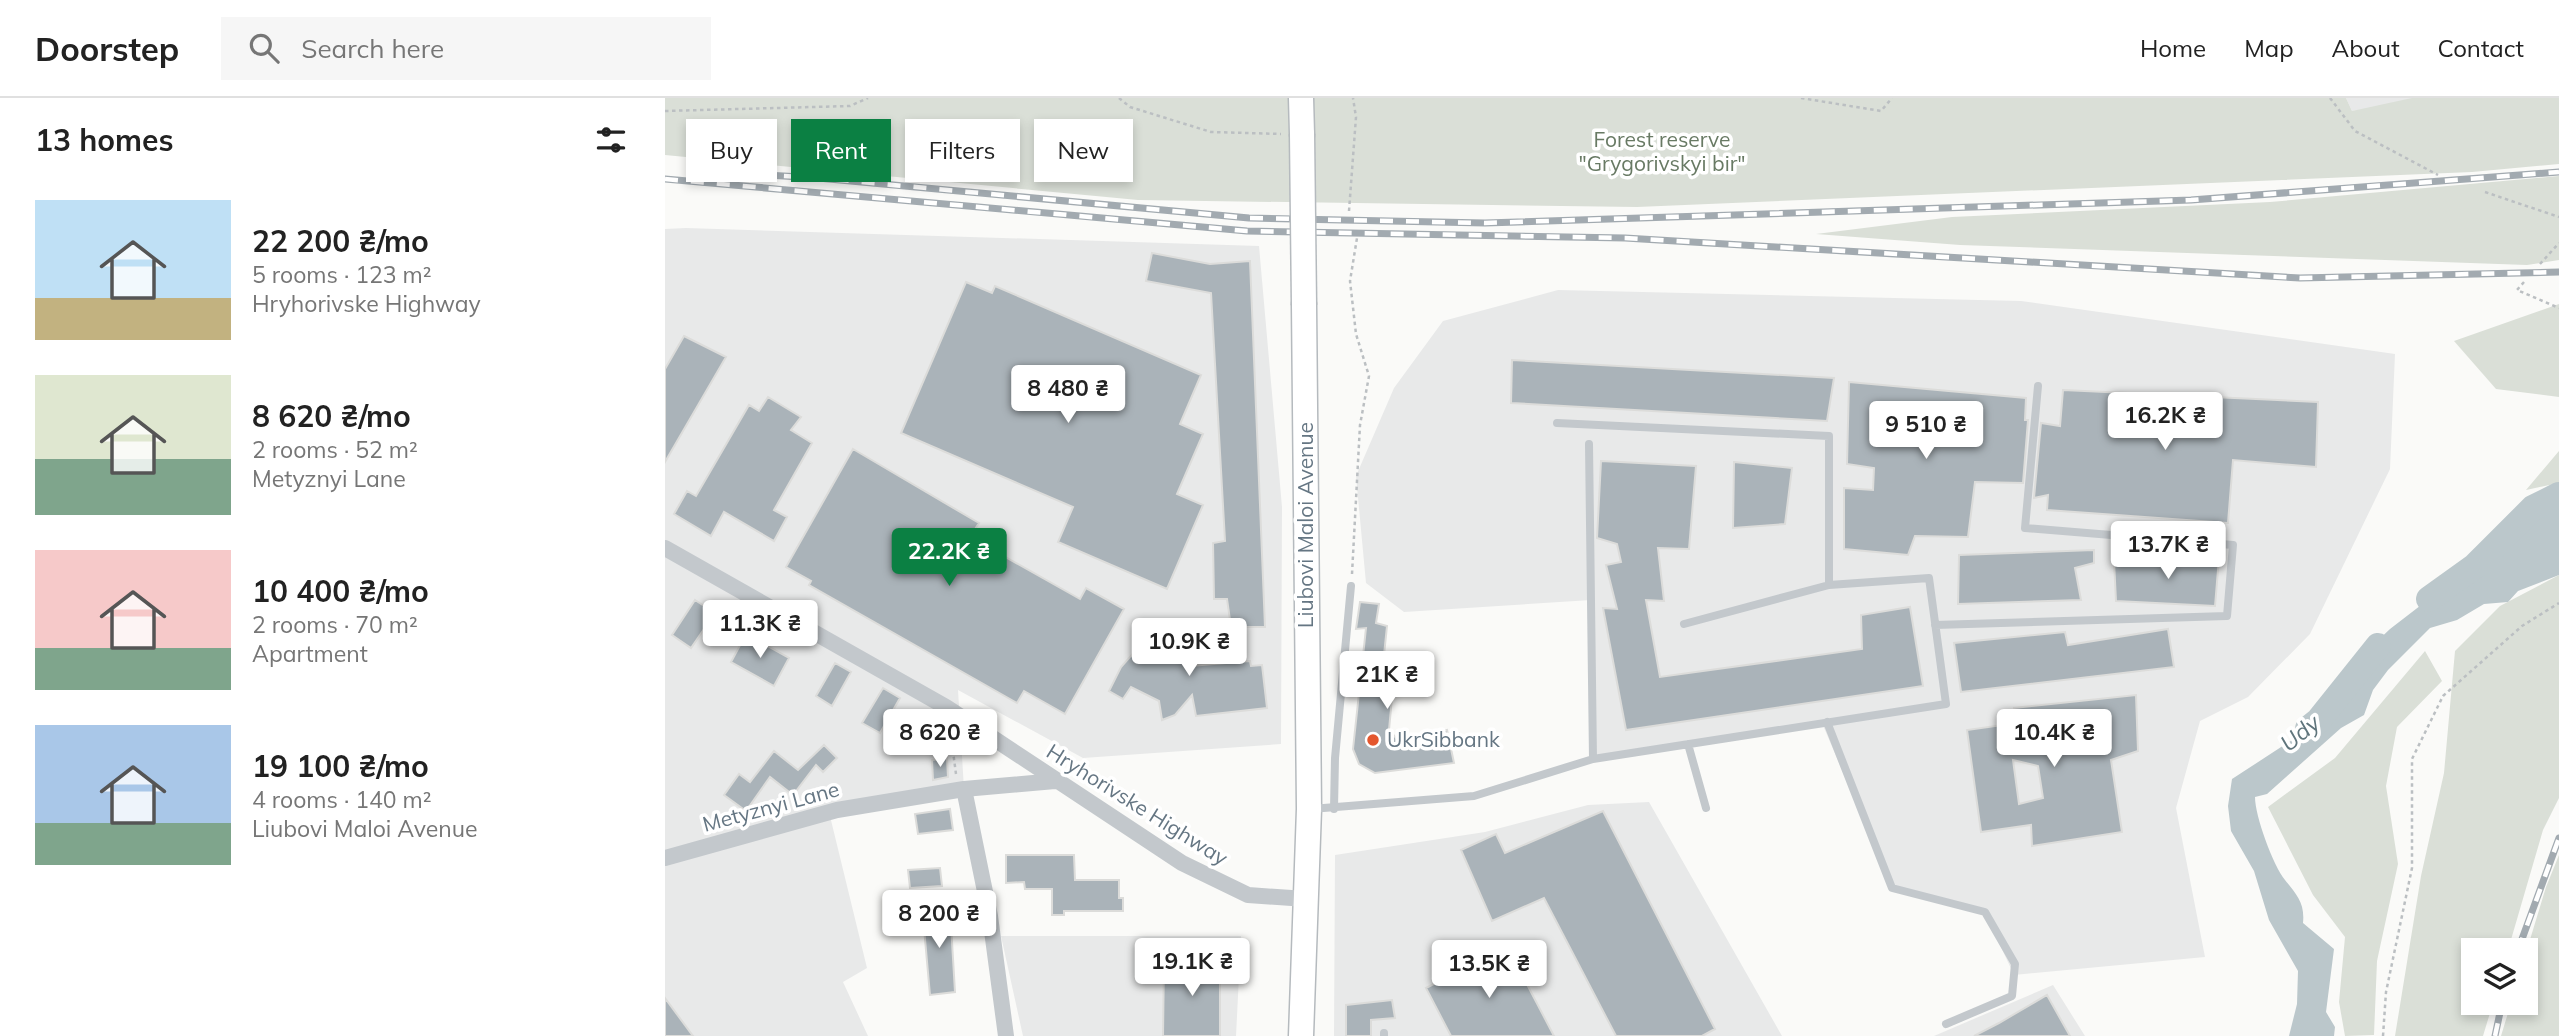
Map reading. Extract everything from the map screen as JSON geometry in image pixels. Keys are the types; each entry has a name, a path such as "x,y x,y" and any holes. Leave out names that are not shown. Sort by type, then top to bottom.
{"main road":[{"name":"Liubovi Maloi Avenue","path":"1301,98 1309,809 1301,1036"}],"street":[{"name":"Hryhorivske Highway","path":"665,548 946,707 1182,863 1248,895 1306,900"},
{"name":"Metyznyi Lane","path":"665,858 837,810 964,789 1055,781"},
{"path":"964,789 990,916 1006,1036"}],"lane":[{"path":"1935,625 2227,616 2233,545 2025,528 2038,386"},
{"path":"1557,423 1829,436 1829,585"},
{"path":"1589,444 1593,759"},
{"path":"1309,809 1474,796 1593,759 1946,704 1929,578 1829,585 1684,624"},
{"path":"1334,809 1335,758 1351,586"},
{"path":"1827,722 1892,888 1985,912 2015,964 2012,996 1946,1024"},
{"path":"1688,744 1706,808"}],"path":[{"path":"665,111 850,106 869,98"},
{"path":"1119,98 1130,107 1211,132 1302,134"},
{"path":"1349,211 1356,117 1353,98"},
{"path":"1801,98 1881,111 1892,98"},
{"path":"2330,98 2355,131 2438,175"},
{"path":"2485,192 2559,217"},
{"path":"1351,586 1360,425 1369,376 1356,334 1350,281 1357,238"},
{"path":"2540,264 2559,243"},
{"path":"2524,282 2517,290 2559,308"},
{"path":"2383,1036 2386,992 2412,868 2413,759 2443,696 2522,626 2559,603"},
{"path":"946,707 957,776 964,789"}],"shaded area":[{"path":"2346,98 2478,98 2352,111"},
{"path":"665,229 1259,246 1282,507 1281,744 1083,758 958,690 964,789 829,812 867,968 843,982 868,1036 665,1036"},
{"path":"1558,290 2021,301 2395,354 2390,469 2310,634 2248,697 2200,721 2176,808 2205,957 2014,975 1985,913 1892,888 1822,723 1593,759 1591,600 1404,612 1366,583 1356,476 1394,388 1443,321"},
{"path":"1649,802 1782,1036 1334,1036 1335,855 1485,832 1588,805"},
{"path":"1001,936 1241,936 1236,1036 1023,1036"},
{"path":"2053,985 2085,1036 1934,1036"}],"green space":[{"name":"Forest reserve \"Grygorivskyi bir\"","path":"665,98 2346,98 2352,111 2412,98 2559,98 2559,164 2472,172 1637,207 1138,200 949,182 1020,182 1020,119 905,119 905,178 891,177 891,119 791,119 791,167 777,166 777,119 686,119 686,157 665,155"},
{"path":"2559,176 2559,260 2527,265 1960,245 1816,234 1952,217 2270,202"},
{"path":"2559,304 2559,397 2496,389 2454,341"},
{"path":"2559,451 2559,483 2526,490"},
{"path":"2559,575 2559,798 2543,830 2512,938 2461,938 2461,1015 2489,1015 2483,1036 2395,1036 2421,876 2444,773 2455,651 2500,606"},
{"path":"2425,651 2442,681 2397,727 2386,786 2398,864 2377,961 2374,1035 2345,1036 2339,1002 2345,937 2313,895 2268,807 2335,758"},
{"path":"2559,855 2559,1036 2501,1036 2507,1015 2538,1015 2538,938 2530,938"}],"water":[{"path":"2559,502 2559,575 2518,591 2508,602 2484,604 2457,620 2430,628 2388,670 2373,690 2364,715 2341,728 2267,794 2255,797 2265,840 2280,873 2299,900 2303,910 2303,923 2334,949 2326,1012 2335,1027 2334,1036 2289,1036 2297,1004 2298,971 2269,920 2254,871 2231,831 2228,806 2232,779 2292,740 2332,704 2349,685 2370,648 2390,629 2451,582 2475,569 2522,527"}],"building":[{"path":"1152,253 1210,264 1250,261 1265,627 1231,627 1227,599 1214,599 1213,543 1225,541 1211,293 1146,281"},
{"path":"966,282 992,293 995,286 1201,375 1180,424 1203,434 1177,494 1203,505 1167,589 1058,542 1073,507 901,433"},
{"path":"684,336 726,357 665,462 665,369"},
{"path":"1512,360 1834,378 1827,421 1511,403"},
{"path":"1849,382 2026,398 2025,420 2028,420 2023,483 1975,482 1968,537 1915,536 1908,555 1844,549 1844,488 1873,490 1874,468 1847,464"},
{"path":"2063,390 2318,402 2316,467 2233,460 2228,523 2047,510 2048,495 2034,498 2041,423 2060,426"},
{"path":"768,397 801,417 791,430 812,443 774,510 787,517 774,541 724,512 711,536 674,514 687,491 696,496 749,405 759,411"},
{"path":"853,449 979,523 970,537 1080,599 1086,588 1124,609 1065,714 1024,691 1017,703 809,585 811,581 786,567"},
{"path":"1601,461 1696,466 1689,549 1658,548 1664,601 1646,600 1660,677 1862,649 1861,615 1910,607 1923,686 1626,730 1603,608 1617,609 1606,565 1621,562 1617,544 1597,538"},
{"path":"1734,462 1792,468 1785,524 1733,528"},
{"path":"2094,550 2094,563 2075,568 2081,600 1958,604 1959,555"},
{"path":"2219,558 2215,606 2116,601 2114,561"},
{"path":"695,600 715,613 691,648 672,635"},
{"path":"1360,602 1379,604 1376,623 1387,626 1384,655 1396,655 1389,730 1397,739 1447,730 1454,763 1375,773 1359,764 1353,749 1366,628 1356,629"},
{"path":"2168,629 2174,667 1961,692 1954,643 2065,632 2068,645"},
{"path":"1201,631 1202,643 1188,645 1191,666 1250,661 1251,666 1262,665 1267,708 1196,716 1192,695 1175,715 1162,720 1159,701 1131,687 1123,699 1109,691 1121,667 1144,641 1153,635"},
{"path":"746,634 789,658 774,686 731,662"},
{"path":"835,663 851,672 832,706 816,696"},
{"path":"883,688 900,698 880,733 862,723"},
{"path":"2136,695 2138,751 2111,760 2122,832 2032,846 2031,825 1981,832 1967,730 2017,723 2014,708","holes":["2013,760 2038,766 2043,798 2019,804"]},
{"path":"916,712 932,721 915,752 899,744"},
{"path":"824,745 837,758 823,772 816,765 793,795 770,777 746,811 724,795 739,774 750,782 774,751 798,770"},
{"path":"947,758 948,777 933,780 932,760"},
{"path":"950,809 953,830 918,834 915,814"},
{"path":"1603,811 1715,1029 1702,1036 1616,1036 1544,898 1492,921 1461,850 1496,834 1505,853"},
{"path":"1006,855 1074,855 1075,880 1119,880 1119,898 1123,898 1123,911 1064,911 1064,915 1052,915 1052,889 1025,889 1024,882 1006,883"},
{"path":"940,868 942,886 910,888 908,870"},
{"path":"950,908 955,992 930,995 920,910"},
{"path":"1507,946 1554,1036 1451,1036 1426,988"},
{"path":"1164,959 1220,960 1220,1036 1163,1036"},
{"path":"2047,995 2070,1036 1974,1036 1999,1023"},
{"path":"665,998 693,1036 665,1036"},
{"path":"1392,1000 1395,1018 1371,1020 1371,1036 1346,1036 1346,1005"}],"waterway":[{"name":"Udy","path":"2429,599 2475,566 2533,508 2559,495"},
{"name":"Udy","path":"2308,729 2318,721 2378,646"}],"railway":[{"path":"777,176 1249,218 1485,223 2191,200 2559,172"},
{"path":"665,179 1247,231 1625,238 2300,278 2559,272"},
{"path":"2522,938 2559,838"},
{"path":"2495,1036 2499,1015"}],"place":[{"name":"UkrSibbank","path":"1373,740"}]}
